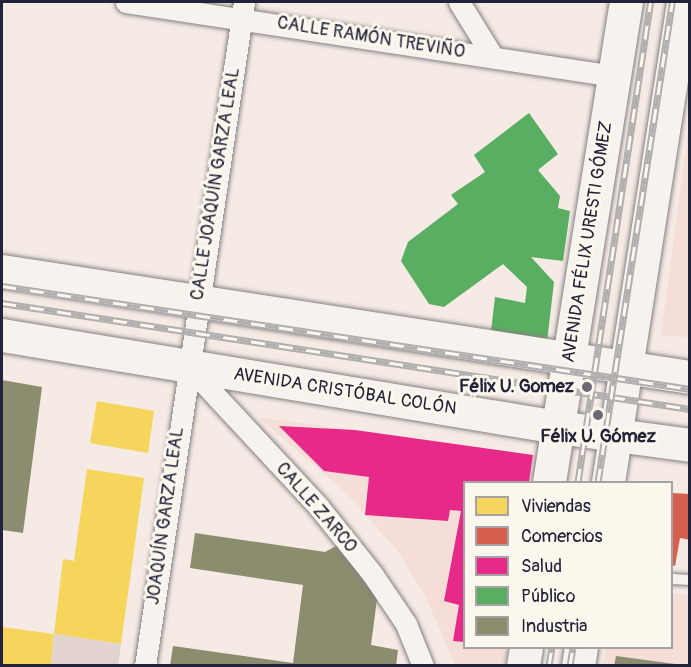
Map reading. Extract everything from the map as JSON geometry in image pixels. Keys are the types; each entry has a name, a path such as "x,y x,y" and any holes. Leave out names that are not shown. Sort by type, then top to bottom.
{"main road":[{"name":"AVENIDA FÉLIX URESTI GÓMEZ","path":"549,481 626,2"},
{"path":"608,481 679,86 683,2"},
{"path":"2,272 568,361 690,377"},
{"name":"AVENIDA CRISTÓBAL COLÓN","path":"2,335 557,427 690,445"},
{"path":"523,666 526,649"},
{"path":"578,666 581,649"}],"street":[{"name":"CALLE RAMÓN TREVIÑO","path":"126,2 243,10 493,57 615,76"},
{"path":"459,2 493,57"},
{"name":"CALLE JOAQUÍN GARZA LEAL","path":"188,366 243,10"},
{"name":"JOAQUÍN GARZA LEAL","path":"145,666 188,366"},
{"name":"CALLE ZARCO","path":"188,366 318,506 373,575 406,624 423,666"}],"lane":[{"path":"673,579 690,580"}],"shaded area":[{"path":"689,125 690,337 661,335"},
{"path":"258,417 540,456 536,481 463,481 463,649 508,649 505,665 455,665 424,593 396,549 344,491"},
{"path":"673,593 689,595 689,665 602,666 606,649 673,649"}],"building: Viviendas":[{"path":"97,401 154,411 148,453 90,443"},
{"path":"87,469 144,478 121,644 54,634 63,559 74,561"},
{"path":"2,627 54,634 51,666 2,666"}],"building: Comercios":[{"path":"673,493 690,494 690,540 680,538 675,566 673,565"}],"building: Salud":[{"path":"279,426 355,430 533,455 529,481 463,481 463,642 453,641 459,605 444,601 461,511 450,510 448,521 365,515 369,477 324,471"}],"building: Público":[{"path":"529,113 558,154 538,170 560,196 558,208 570,211 563,261 531,257 554,282 547,342 491,331 495,297 525,303 527,287 503,264 444,307 429,304 401,261 408,242 458,204 451,195 485,172 474,155"}],"building: Industria":[{"path":"2,380 42,387 23,533 2,530"},
{"path":"195,533 325,552 338,545 377,599 371,645 398,650 396,666 170,666 173,646 293,663 303,585 190,568"},
{"path":"616,656 675,664 675,666 614,666"}],"building: Otros":[{"path":"54,634 121,644 118,666 51,666"}],"railway":[{"path":"578,481 651,2"},
{"path":"598,481 672,2"},
{"path":"2,286 690,389"},
{"path":"2,303 690,409"},
{"path":"549,666 552,649"},
{"path":"570,666 573,649"}],"place":[{"name":"Félix U. Gomez","path":"587,387"},
{"name":"Félix U. Gómez","path":"598,415"}]}
